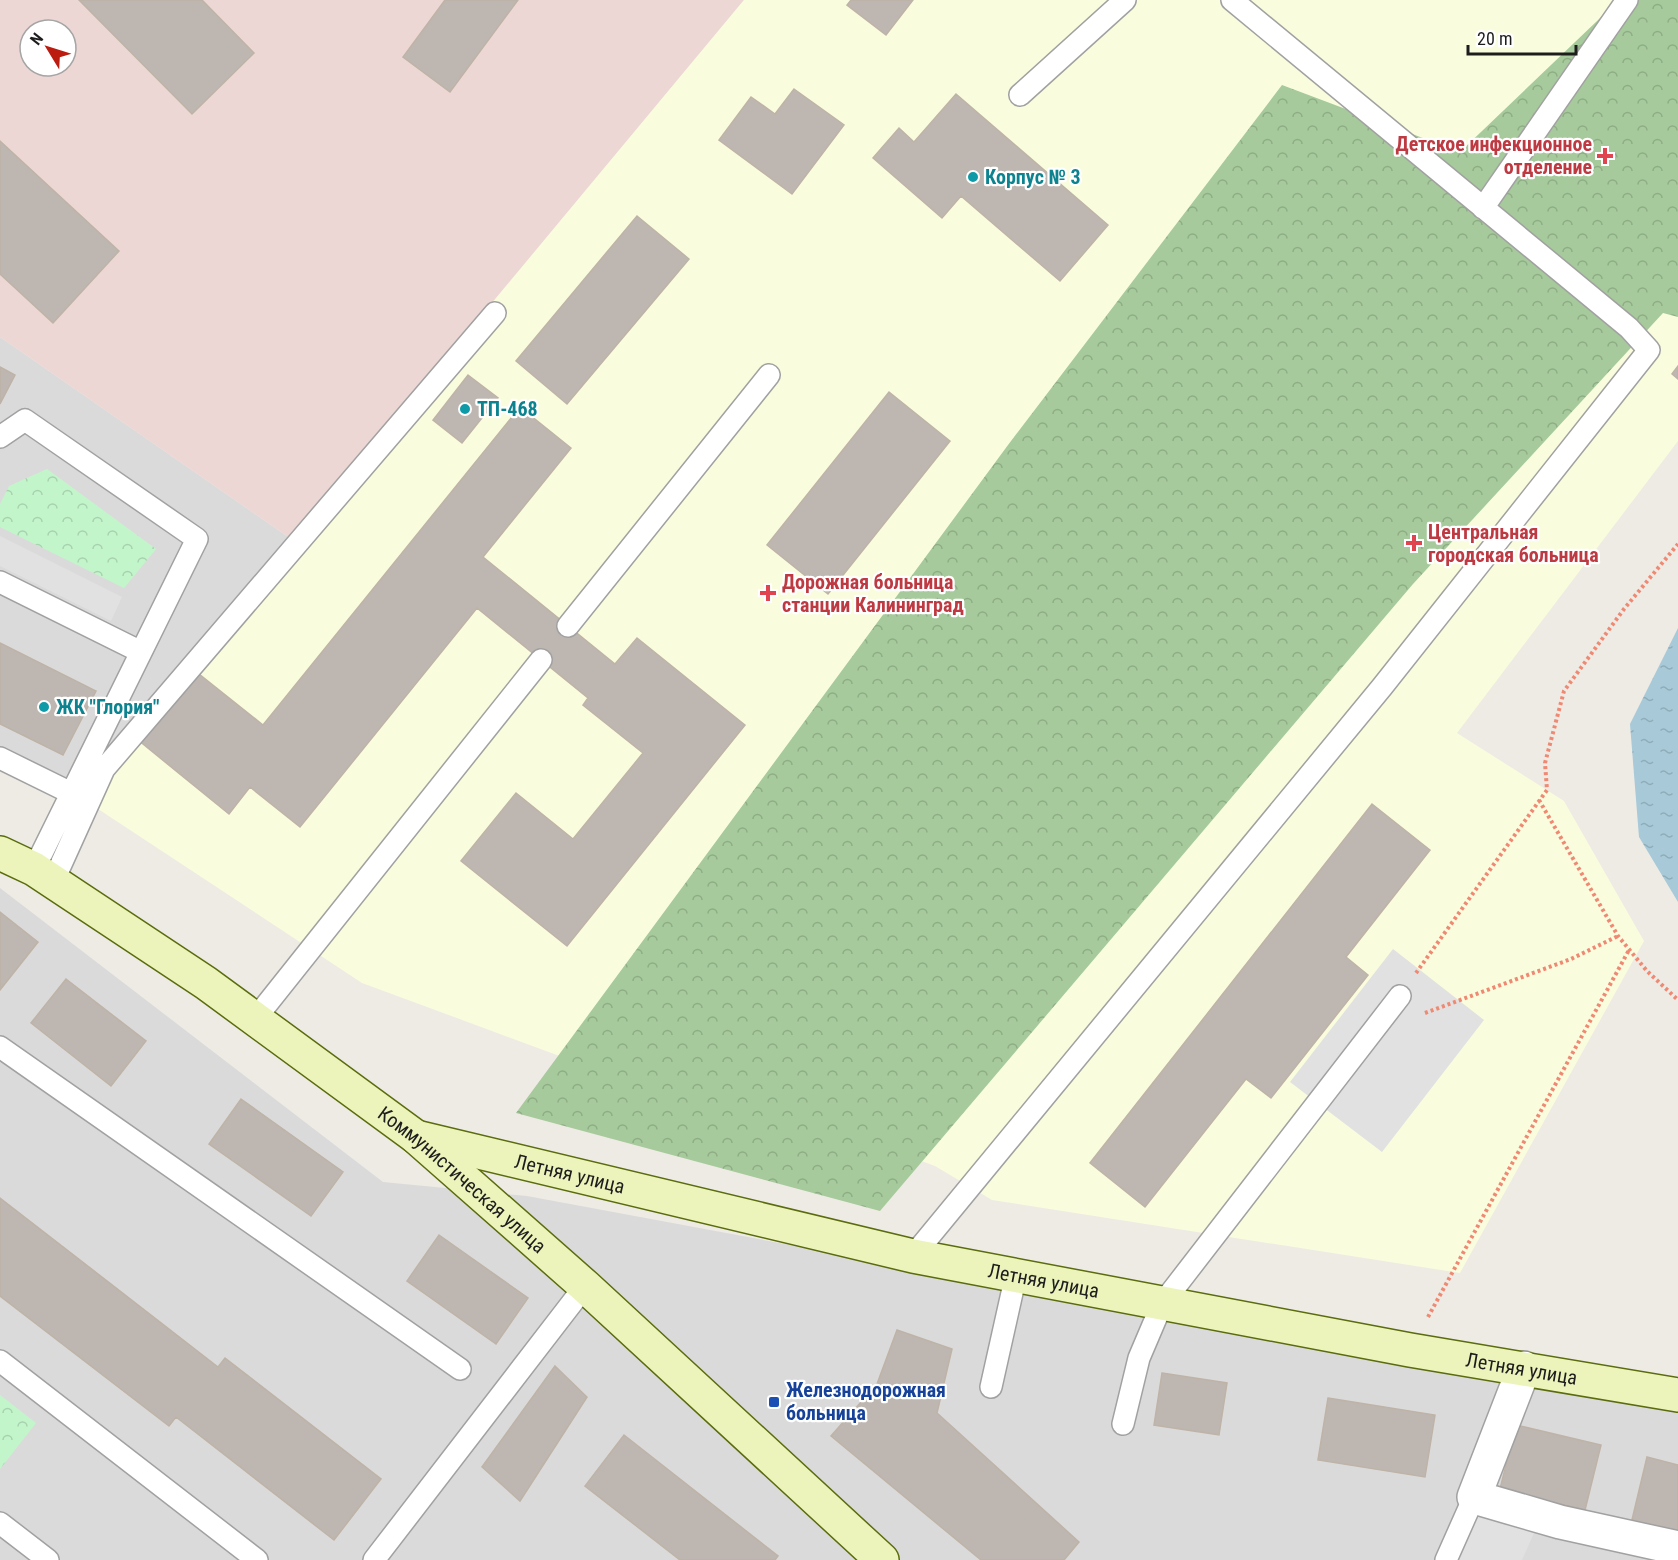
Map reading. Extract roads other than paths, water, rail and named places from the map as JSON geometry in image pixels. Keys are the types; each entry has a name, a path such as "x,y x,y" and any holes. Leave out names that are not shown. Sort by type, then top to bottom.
{"street":[{"name":"Коммунистическая улица","path":"0,853 44,876 206,983 416,1137 585,1286 882,1560"},
{"name":"Летняя улица","path":"416,1137 913,1256 1410,1350 1678,1395"},
{"path":"1524,1368 1474,1497 1560,1522 1678,1548"}],"lane":[{"path":"1020,95 1125,0"},
{"path":"1483,208 1627,0"},
{"path":"913,1256 1382,687 1649,350 1629,328 1483,208 1244,4"},
{"path":"44,876 104,769 495,314"},
{"path":"568,626 769,375"},
{"path":"0,437 26,420 198,539 71,793 44,876"},
{"path":"0,582 141,652"},
{"path":"255,1019 541,660"},
{"path":"0,758 71,793"},
{"path":"1123,1424 1139,1358 1161,1304 1400,996"},
{"path":"0,1047 460,1369"},
{"path":"992,1387 1016,1275"},
{"path":"374,1560 585,1286"},
{"path":"0,1361 257,1560"},
{"path":"1446,1560 1474,1497"},
{"path":"0,1523 36,1557"}],"water":[{"path":"1678,628 1678,902 1639,837 1630,724"}],"place":[{"name":"Детское инфекционное отделение","path":"1605,156"},
{"name":"Корпус № 3","path":"973,177"},
{"name":"ТП-468","path":"465,409"},
{"name":"Центральная городская больница","path":"1414,543"},
{"name":"Дорожная больница станции Калининград","path":"768,593"},
{"name":"ЖК \"Глория\"","path":"44,707"},
{"name":"Железнодорожная больница","path":"774,1402"}]}
